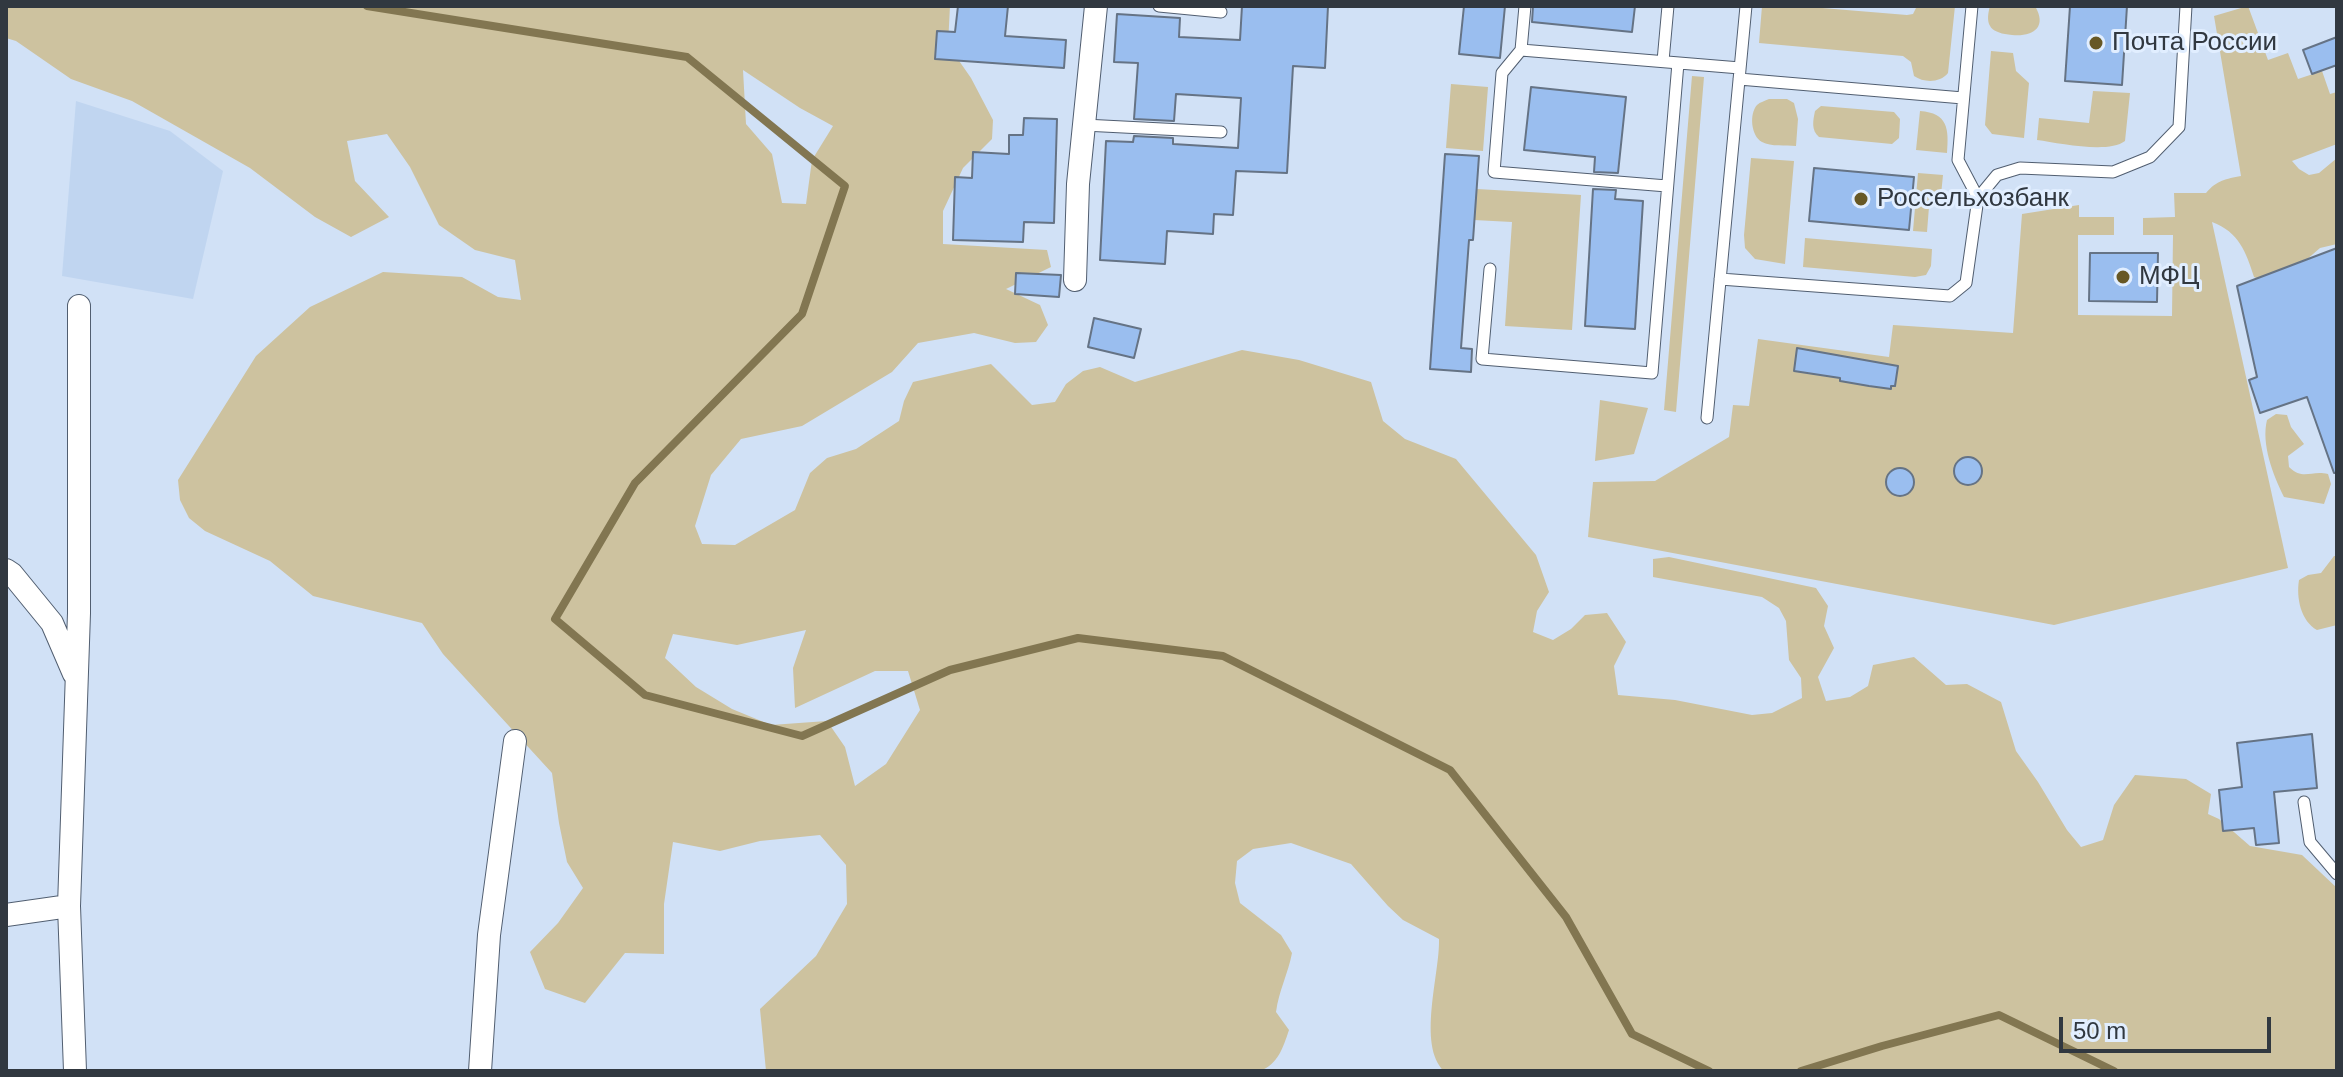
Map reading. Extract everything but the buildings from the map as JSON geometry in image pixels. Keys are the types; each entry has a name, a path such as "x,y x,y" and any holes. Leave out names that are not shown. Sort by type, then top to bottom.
{"street":[{"path":"1075,280 1078,184 1096,6"},
{"path":"75,1071 69,906 79,613 79,306"},
{"path":"6,570 52,623 77,680"},
{"path":"480,1071 489,935 515,741"},
{"path":"6,915 69,906"}],"lane":[{"path":"1159,6 1221,12"},
{"path":"1525,6 1521,50 1502,73 1494,172 1667,186"},
{"path":"1663,61 1668,6"},
{"path":"1707,418 1746,6"},
{"path":"1972,6 1958,160 1978,198"},
{"path":"1720,279 1950,296 1966,283 1978,198 1997,175 2020,168 2113,172 2150,157 2179,127 2186,6"},
{"path":"1521,50 1663,61 1739,73 1963,98"},
{"path":"1490,269 1482,359 1652,373 1678,63"},
{"path":"1084,125 1221,132"},
{"path":"2304,802 2310,842 2337,874"}],"shaded area":[{"path":"6,6 950,6 948,45 971,78 993,120 992,139 963,168 943,211 943,244 1047,250 1051,267 1006,289 1040,305 1048,325 1036,342 1015,343 974,333 918,343 892,372 802,426 741,439 711,475 695,526 702,544 735,545 795,510 810,473 827,458 856,449 899,421 913,382 991,364 1032,405 1055,402 1066,384 1083,371 1100,367 1135,382 1242,350 1299,360 1371,382 1383,421 1405,439 1456,459 1536,555 1549,592 1537,611 1533,632 1553,640 1571,629 1585,615 1607,613 1626,642 1614,666 1618,695 1675,700 1752,715 1772,713 1802,698 1801,678 1789,660 1786,621 1779,608 1762,597 1653,577 1653,559 1669,557 1816,588 1828,606 1824,626 1834,648 1818,677 1826,701 1850,697 1868,686 1873,665 1914,657 1946,685 1967,684 2001,702 2016,751 2081,847 2103,840 2114,805 2135,775 2186,779 2211,794 2208,814 2219,819 2250,846 2302,855 2337,888 2337,1071 1444,1071 1436,1059 1431,1027 1439,939 1403,920 1351,864 1291,843 1253,849 1237,861 1235,883 1240,903 1281,935 1292,953 1276,1012 1289,1030 1276,1060 1260,1071 766,1071 760,1009 816,956 847,904 846,865 820,835 760,841 720,851 673,842 664,904 664,954 625,953 585,1003 545,989 530,952 558,923 583,888 567,862 552,773 443,654 422,623 313,596 270,561 205,531 189,518 180,500 178,480 256,356 310,307 383,272 462,277 498,297 521,300 515,260 475,250 439,225 410,167 387,134 347,141 355,181 389,217 351,237 315,217 250,168 132,101 71,79 16,41 6,38","holes":["743,70 833,126 812,160 806,204 782,203 772,154 746,124","806,630 793,668 795,708 875,671 908,671 920,710 886,764 855,786 845,747 827,721 771,725 732,709 696,687 665,658 673,634 737,645"]},
{"path":"1762,6 1907,15 1913,14 1917,6 1955,6 1948,73 1941,79 1927,81 1914,76 1911,62 1903,56 1759,43"},
{"path":"1990,6 2035,6 2039,25 2036,30 2026,34 1999,33 1989,24"},
{"path":"2248,6 2268,60 2288,53 2298,79 2322,71 2330,94 2337,92 2337,144 2292,161 2309,175 2319,173 2337,158 2337,244 2320,248 2276,286 2254,277 2235,237 2212,222 2288,568 2054,625 1588,537 1593,482 1655,481 1729,437 1733,405 1749,406 1758,339 1889,357 1893,325 2013,333 2022,214 2079,205 2079,217 2114,217 2114,235 2078,235 2078,315 2172,316 2173,235 2143,235 2143,218 2175,217 2174,193 2206,193 2226,179 2241,176 2214,16"},
{"path":"1991,51 2013,53 2016,71 2029,83 2024,138 1992,134 1985,125"},
{"path":"1692,76 1704,77 1676,412 1664,410"},
{"path":"1451,84 1488,87 1483,151 1446,148"},
{"path":"2093,91 2130,93 2125,141 2095,147 2037,140 2039,118 2089,123"},
{"path":"1769,99 1787,99 1794,103 1798,119 1796,146 1766,144 1755,135 1752,125 1754,109"},
{"path":"76,101 170,131 223,171 193,299 62,276"},
{"path":"1821,106 1894,112 1900,119 1899,138 1892,144 1819,137 1813,122 1815,111"},
{"path":"1920,111 1936,115 1945,124 1947,153 1916,150"},
{"path":"1751,158 1794,161 1785,264 1755,259 1745,248"},
{"path":"1918,173 1943,175 1941,195 1930,194 1927,232 1913,231"},
{"path":"1477,189 1581,195 1572,330 1505,326 1512,222 1474,220"},
{"path":"1805,238 1932,249 1931,266 1926,275 1915,277 1803,267"},
{"path":"1600,400 1648,408 1634,454 1595,461"},
{"path":"2276,414 2287,415 2291,427 2304,444 2288,456 2289,467 2303,474 2328,474 2331,484 2324,504 2284,497 2272,469 2266,439 2267,420"},
{"path":"2337,556 2337,625 2317,630 2307,621 2301,608 2299,580 2321,573"}],"waterway":[{"path":"367,6 687,57 845,186 802,314 635,483 555,619 645,695 802,736 950,670 1078,638 1223,656 1450,770 1566,917 1632,1034 1709,1071"},
{"path":"1801,1071 1999,1015 2114,1071"}],"place":[{"name":"Почта России","path":"2096,43"},
{"name":"Россельхозбанк","path":"1861,199"},
{"name":"МФЦ","path":"2123,277"}]}
